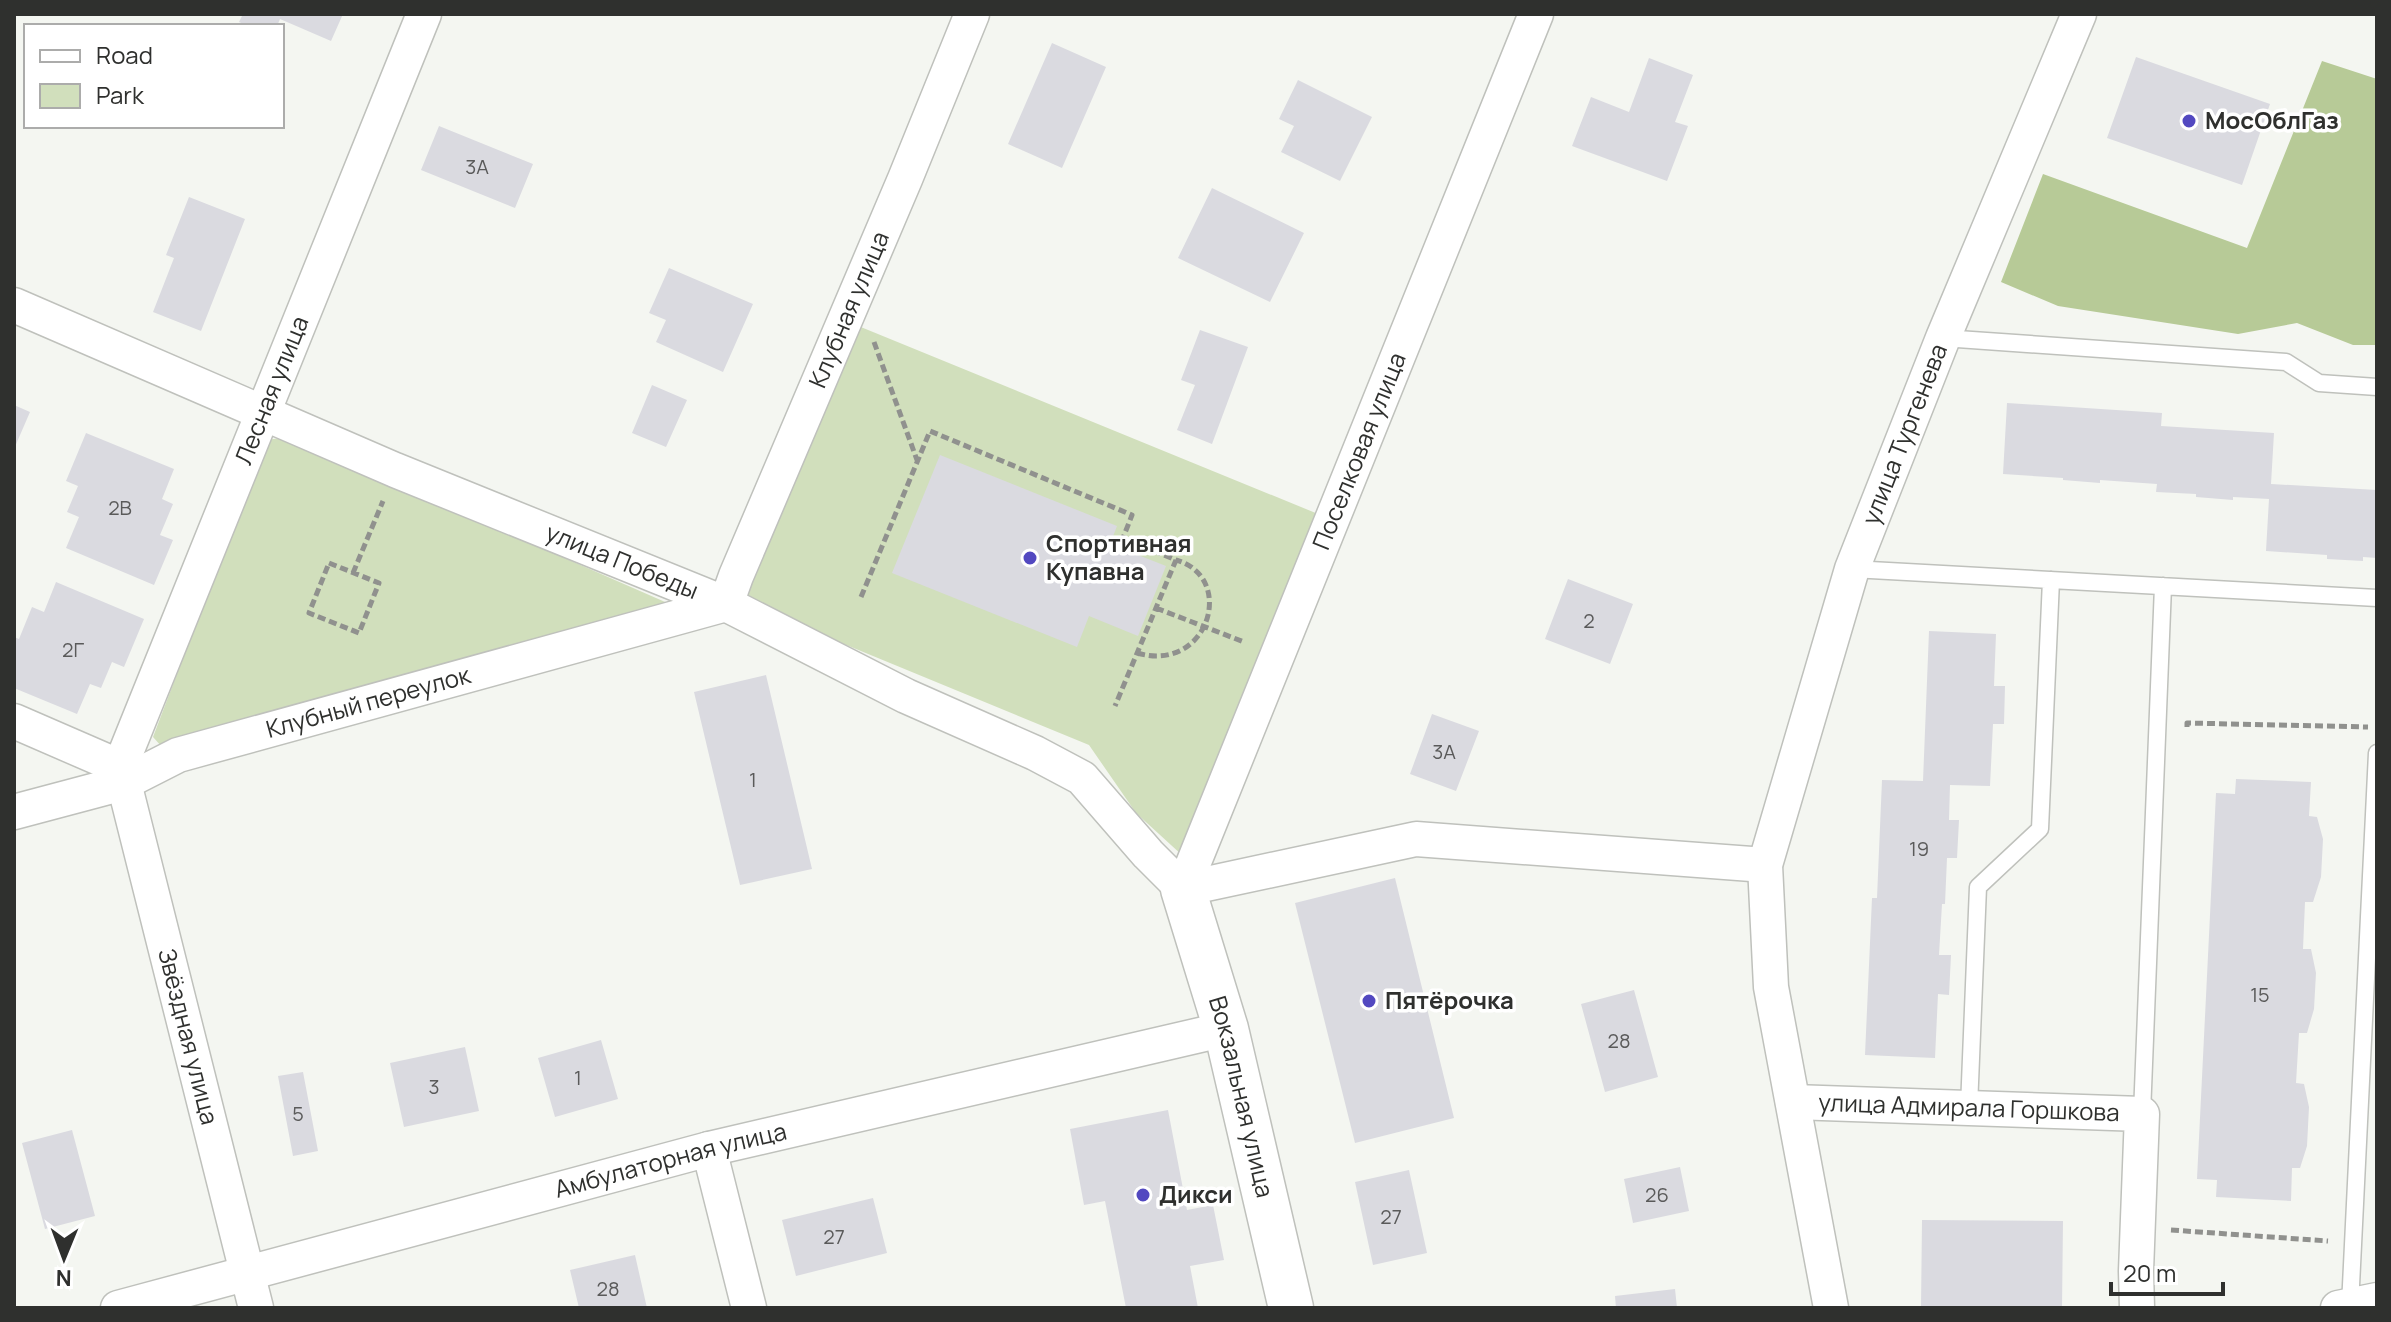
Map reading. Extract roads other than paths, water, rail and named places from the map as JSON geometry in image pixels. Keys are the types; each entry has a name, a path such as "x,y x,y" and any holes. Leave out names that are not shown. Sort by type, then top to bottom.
{"street":[{"name":"Лесная улица","path":"122,775 263,413 424,14"},
{"name":"Клубная улица","path":"726,604 972,14"},
{"name":"Поселковая улица","path":"1183,889 1536,14"},
{"name":"улица Тургенева","path":"1831,1308 1771,987 1765,865 1852,569 1943,338 2079,14"},
{"name":"улица Победы","path":"14,305 395,470 726,604 906,696 1035,753 1082,778 1183,889"},
{"name":"Клубный переулок","path":"14,812 178,755 726,604"},
{"path":"14,721 122,775"},
{"name":"Звёздная улица","path":"122,775 256,1308"},
{"path":"1183,889 1416,839 1765,865"},
{"name":"Вокзальная улица","path":"1183,889 1226,1029 1291,1308"},
{"name":"Амбулаторная улица","path":"118,1308 709,1149 1226,1029"},
{"name":"улица Адмирала Горшкова","path":"1793,1102 2142,1114 2137,1308"},
{"path":"709,1149 749,1308"}],"lane":[{"path":"1943,338 2286,362 2319,383 2377,387"},
{"path":"1852,569 2377,598"},
{"path":"1969,1107 1978,887 2040,829 2051,580"},
{"path":"2142,1114 2163,586"},
{"path":"2355,1305 2353,1243 2377,753"}],"place":[{"name":"МосОблГаз","path":"2189,121"},
{"name":"Спортивная Купавна","path":"1030,558"},
{"name":"Пятёрочка","path":"1369,1001"},
{"name":"Дикси","path":"1143,1195"}]}
